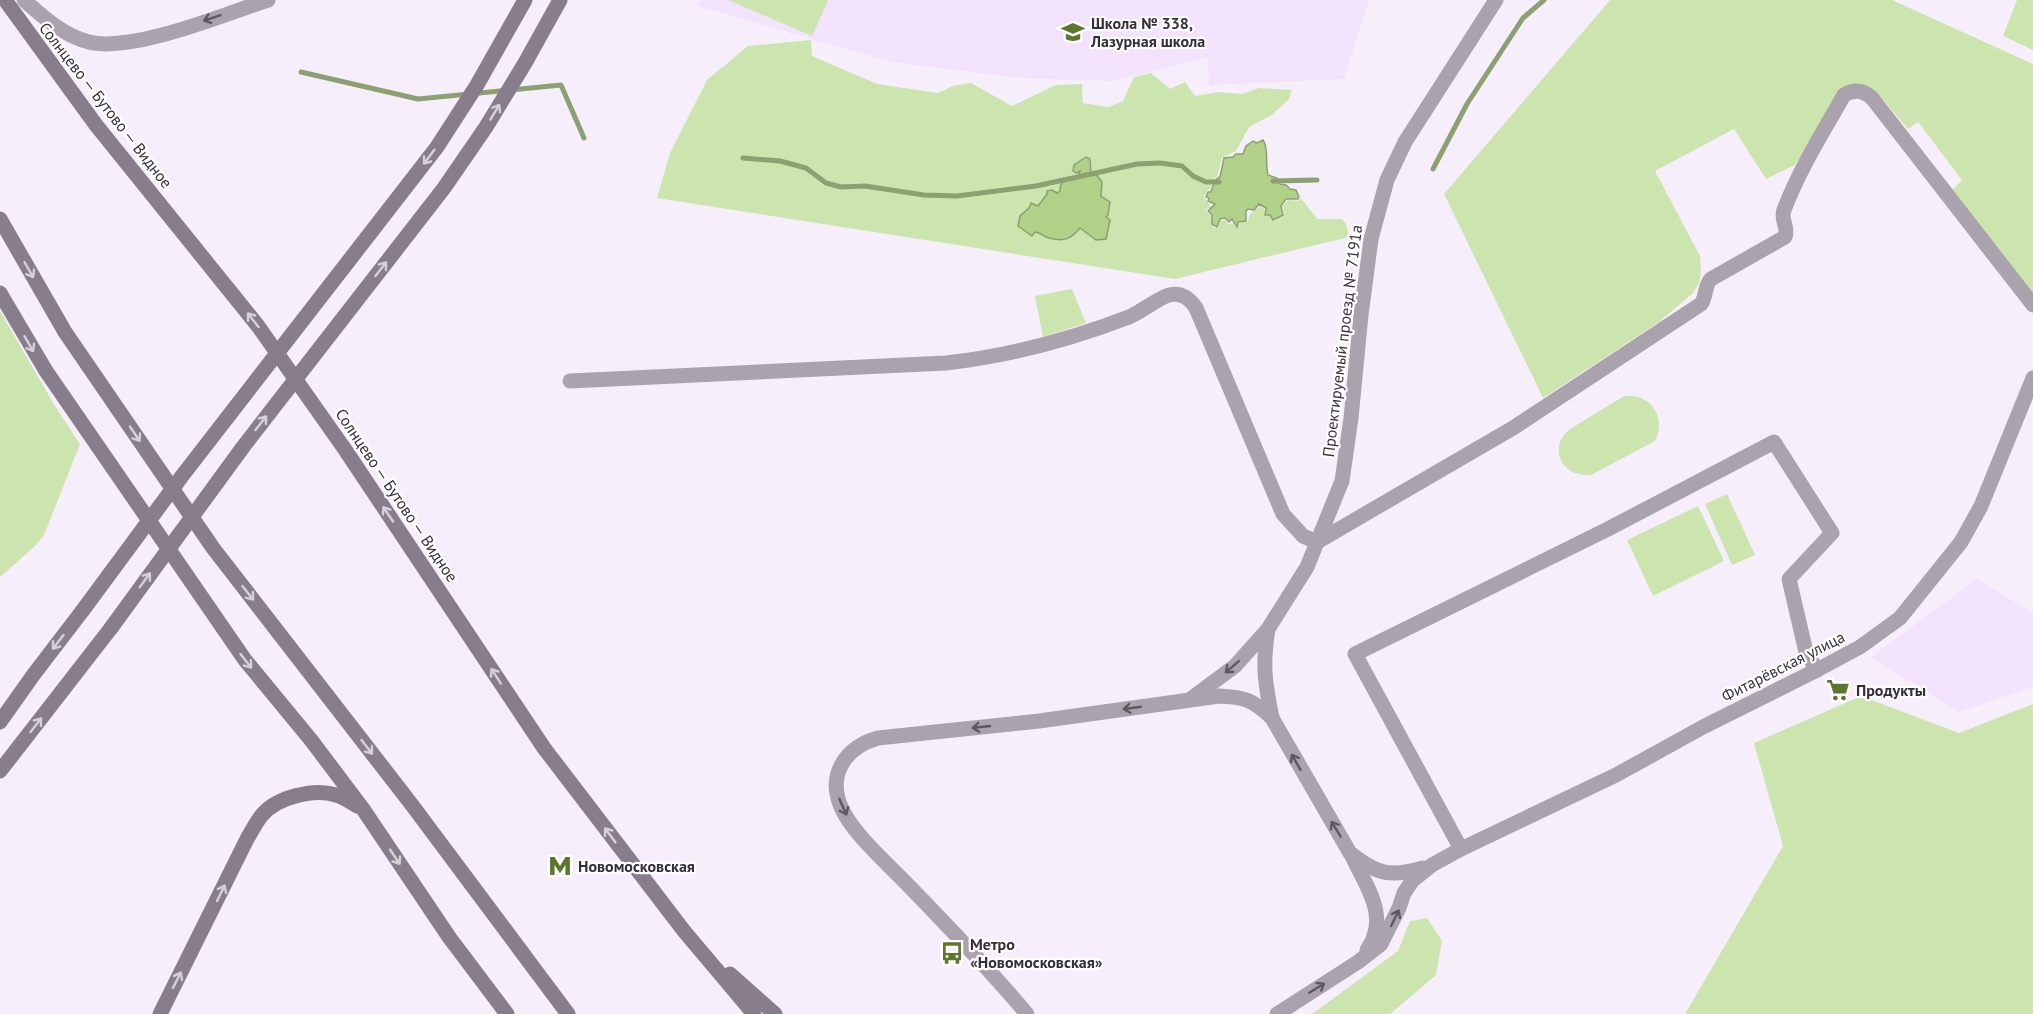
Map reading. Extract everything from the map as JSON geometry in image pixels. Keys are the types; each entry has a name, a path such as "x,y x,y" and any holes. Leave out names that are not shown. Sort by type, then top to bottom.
{"main road":[{"name":"Солнцево — Бутово — Видное","path":"5,0 96,125 258,326 353,461 544,748 684,931 754,1014"},
{"path":"0,722 33,674 182,476 437,147 477,85 525,0"},
{"path":"0,771 111,628 243,447 444,188 486,128 560,0"},
{"path":"0,219 65,332 213,548 419,815 568,1014"},
{"path":"0,293 45,372 245,660 311,740 363,809 449,937 507,1014"},
{"path":"160,1014 247,839 263,814 278,804 297,796 317,793 335,795 363,809"},
{"path":"684,931 775,1014"}],"street":[{"path":"24,0 66,34 90,43 121,44 162,35 268,0"},
{"name":"Проектируемый проезд № 7191а","path":"1190,700 1234,666 1268,629 1307,567 1342,481 1371,239 1387,180 1405,142 1496,0"},
{"path":"570,381 946,363 982,359 1053,344 1130,316 1165,297 1178,294 1191,301 1196,308 1284,514 1303,536 1317,542 1513,428 1701,304 1711,279 1785,237 1787,230 1783,214 1795,185 1844,95 1852,91 1865,92 1872,98 2033,305"},
{"name":"Фитарёвская улица","path":"1432,865 1616,776 1703,727 1817,670 1867,642 1900,618 1961,542 1981,506 2033,378"},
{"path":"1461,849 1355,654 1608,529 1774,442 1832,532 1789,579 1806,652 1817,670"},
{"name":"Проектируемый проезд № 7191а","path":"1268,629 1264,655 1264,679 1272,718"},
{"path":"1027,1014 849,820 840,806 838,776 843,763 854,748 865,741 1039,721 1219,696 1242,697 1258,705 1272,718 1350,853 1372,898 1378,920 1374,940 1358,962"},
{"path":"1350,853 1366,866 1385,874 1405,873 1432,865"},
{"path":"1277,1014 1358,962 1381,944 1399,909 1404,893 1412,881 1432,865"}],"shaded area":[{"name":"Школа № 338, Лазурная школа","path":"701,0 1369,0 1344,79 1209,85 1208,57 1113,81 1020,78 892,62 698,6"},
{"path":"728,0 828,0 812,36"},
{"path":"1610,0 1892,0 2033,64 2033,294 1951,191 1962,180 1918,122 1908,129 1880,96 1843,91 1795,165 1766,179 1734,129 1655,171 1700,256 1699,283 1693,293 1659,322 1543,398 1444,194"},
{"path":"2017,0 2033,0 2033,50 2003,36"},
{"path":"811,40 812,56 877,84 938,93 953,86 971,83 1012,106 1056,85 1082,84 1083,103 1108,107 1123,101 1134,77 1151,73 1170,89 1185,82 1195,96 1219,92 1242,94 1259,88 1292,90 1289,99 1272,115 1249,127 1236,151 1222,158 1217,177 1214,178 1210,190 1208,189 1204,197 1211,207 1205,210 1210,215 1214,228 1218,228 1220,221 1225,220 1229,225 1233,223 1237,228 1239,223 1248,221 1250,214 1260,206 1264,209 1265,216 1269,216 1274,221 1284,215 1283,206 1288,200 1299,201 1301,198 1317,219 1342,219 1346,224 1349,237 1175,279 657,198 670,153 707,80 748,46"},
{"path":"1263,140 1266,147 1268,175 1277,178 1280,184 1296,190 1298,199 1286,199 1281,206 1283,215 1273,220 1270,215 1265,215 1266,208 1259,204 1254,210 1246,211 1246,221 1238,222 1237,227 1232,219 1229,222 1225,218 1220,219 1217,227 1212,224 1212,215 1208,211 1215,204 1208,201 1209,198 1206,197 1208,192 1211,192 1215,180 1220,177 1224,158 1243,154 1246,146 1253,141 1257,143"},
{"path":"1086,157 1090,159 1091,173 1096,174 1102,182 1101,196 1110,202 1106,217 1110,220 1106,239 1096,240 1080,228 1070,237 1063,239 1054,239 1035,232 1032,236 1018,226 1020,216 1031,203 1038,206 1047,191 1052,190 1057,193 1063,182 1078,176 1080,171 1076,173 1073,171 1074,165"},
{"path":"1072,289 1086,323 1043,337 1035,296"},
{"path":"0,311 55,406 80,444 44,535 0,577"},
{"path":"1624,396 1642,399 1654,409 1659,424 1655,441 1591,475 1581,475 1566,467 1559,453 1559,445 1563,437 1570,429"},
{"path":"1727,494 1755,555 1732,565 1705,504"},
{"path":"1698,506 1724,561 1653,596 1627,540"},
{"path":"1977,579 2033,613 2033,685 1959,712 1871,657"},
{"path":"1861,696 1959,733 2033,704 2033,1014 1685,1014 1783,846 1754,743"},
{"path":"1427,918 1442,941 1436,975 1390,1014 1312,1014 1398,951 1410,921"}],"waterway":[{"path":"1433,169 1467,104 1523,18 1544,0"},
{"path":"301,72 418,99 561,85 584,138"},
{"path":"743,158 780,161 806,168 826,183 841,187 865,186 924,195 957,196 1036,186 1137,164 1160,163 1182,166 1193,176 1206,182 1219,182"},
{"path":"1273,181 1317,180"}],"place":[{"name":"Школа № 338, Лазурная школа","path":"1073,32"},
{"name":"Продукты","path":"1838,690"},
{"name":"Новомосковская","path":"560,866"},
{"name":"Метро «Новомосковская»","path":"952,953"}]}
